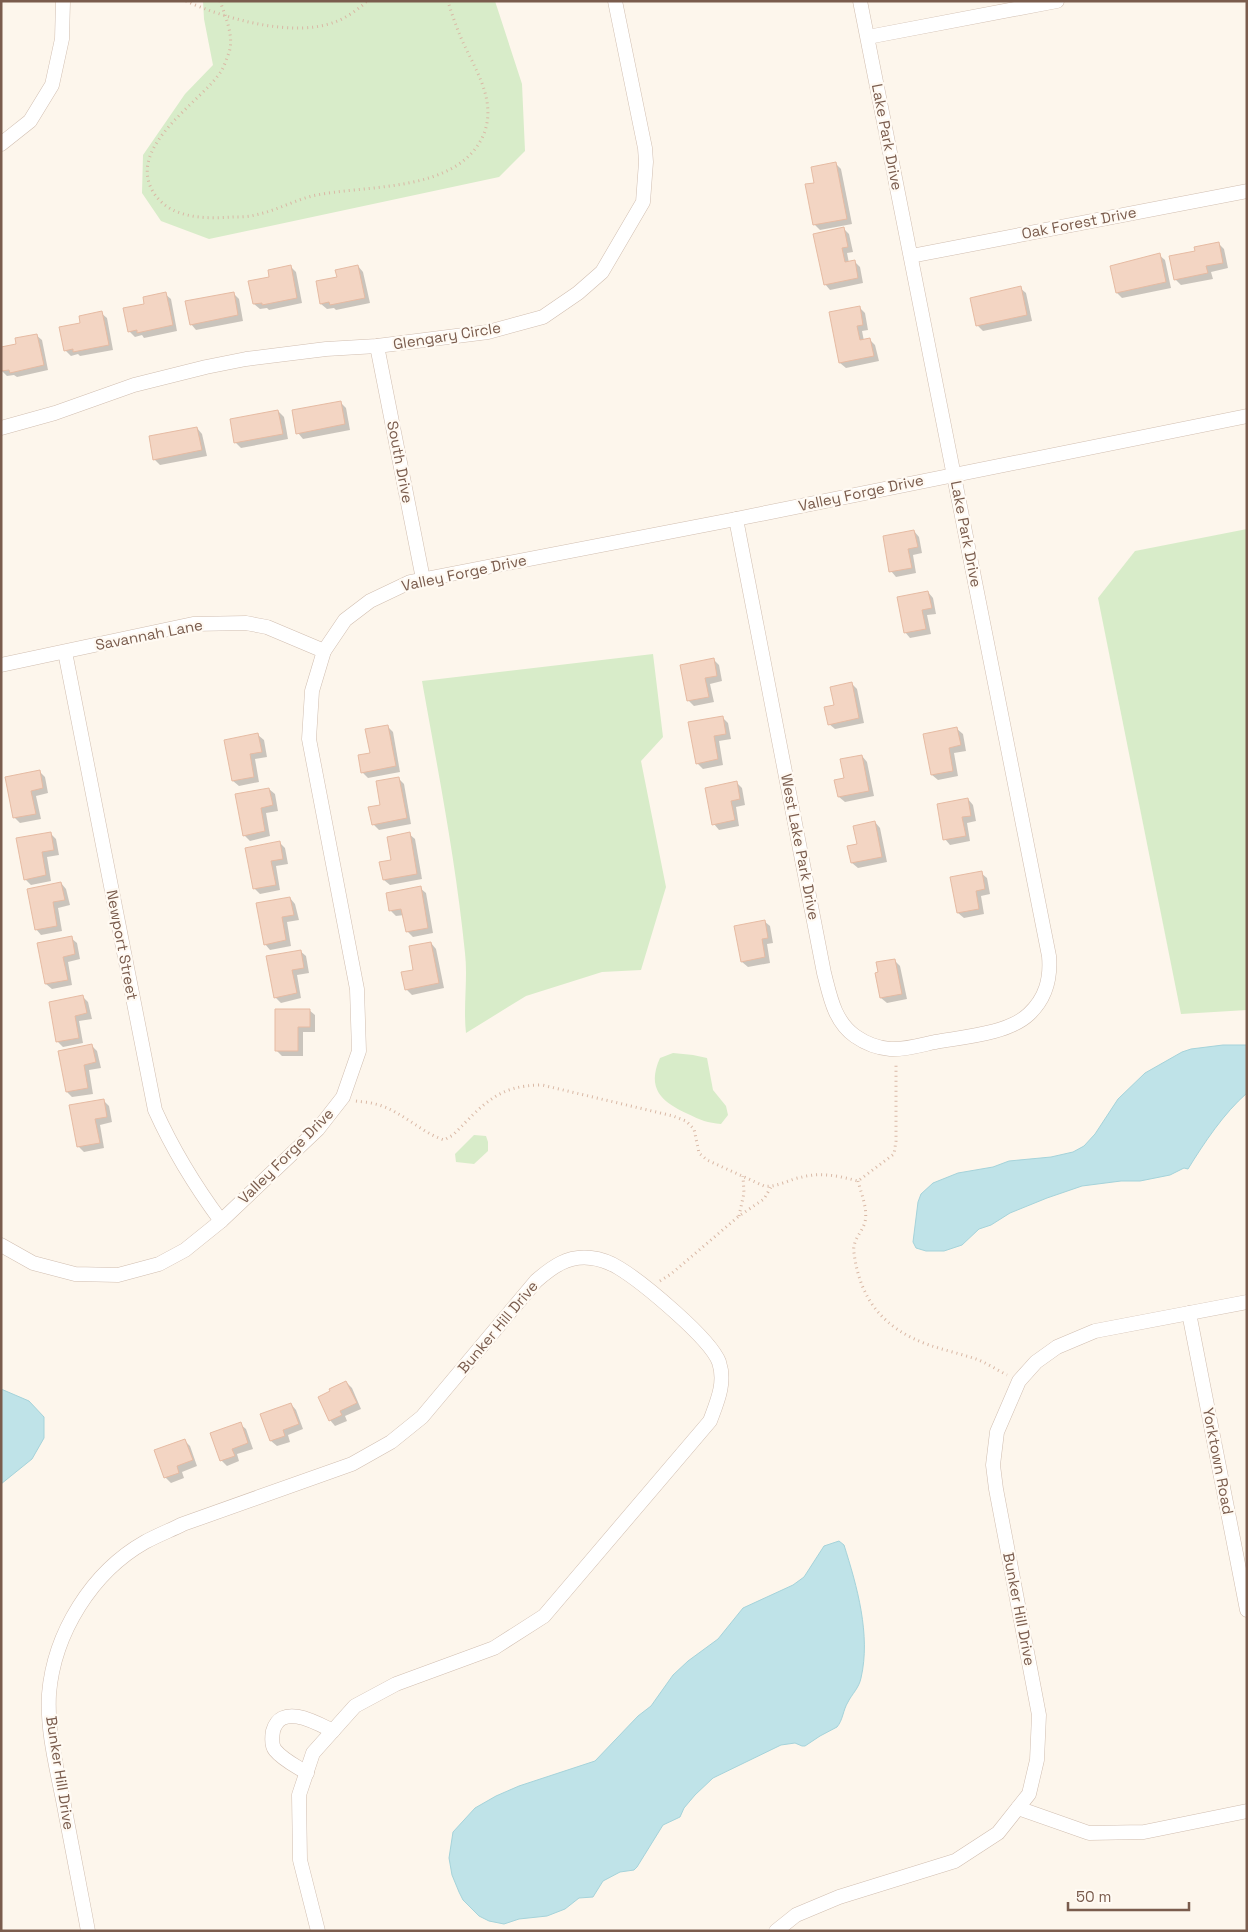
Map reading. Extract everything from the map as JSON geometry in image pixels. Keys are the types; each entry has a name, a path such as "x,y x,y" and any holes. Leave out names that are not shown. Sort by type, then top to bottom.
{"street":[{"path":"1,144 30,121 52,85 62,39 64,1"},
{"name":"Glengary Circle","path":"1,428 55,413 134,385 206,367 281,355 377,346 488,332 543,317 578,294 602,272 643,202 646,162 615,1"},
{"name":"Lake Park Drive","path":"860,1 1049,956 1048,983 1044,995 1036,1006 1027,1016 1016,1023 985,1032"},
{"path":"868,38 1057,1"},
{"name":"Oak Forest Drive","path":"911,256 1247,191"},
{"name":"South Drive","path":"377,346 423,579"},
{"name":"Valley Forge Drive","path":"1,1245 33,1263 61,1272 90,1275 118,1274 146,1268 172,1258 198,1241 221,1221 318,1129 343,1097 359,1051 357,989 309,739 312,691 324,651 345,620 370,601 394,588 423,579 736,519 1247,416"},
{"name":"West Lake Park Drive","path":"736,519 829,993 837,1016 854,1035 878,1047 895,1049 985,1032"},
{"name":"Savannah Lane","path":"1,666 193,624 246,623 267,627 324,651"},
{"name":"Newport Street","path":"65,652 156,1110 171,1145 202,1195 221,1221"},
{"name":"Bunker Hill Drive","path":"88,1931 53,1751 49,1720 49,1693 63,1638 83,1601 95,1584 127,1555 163,1533 183,1524 352,1464 391,1442 422,1417 536,1281 556,1265 577,1258 598,1260 617,1267 631,1276 696,1331 712,1349 719,1362 721,1390 710,1421 544,1616 494,1648 396,1684 355,1706 313,1754 299,1794 300,1860 318,1931"},
{"name":"Bunker Hill Drive","path":"776,1931 796,1915 838,1897 955,1861 998,1833 1029,1794 1037,1760 1039,1715 993,1465 997,1432 1019,1381 1036,1362 1057,1347 1095,1331 1247,1302"},
{"name":"Yorktown Road","path":"1189,1313 1247,1610"},
{"path":"306,1772 283,1758 274,1748 272,1736 275,1725 282,1719 293,1716 310,1719 333,1731"},
{"path":"1018,1808 1089,1833 1144,1832 1247,1812"}],"path":[{"path":"186,1 224,16 275,26 307,28 336,22 367,1"},
{"path":"220,1 230,39 230,48 222,69 155,144 149,163 149,184 159,200 168,208 187,215 204,218 254,216 311,196 426,179 456,167 465,160 483,136 488,120 488,107 486,92 459,33 448,1"},
{"path":"343,1097 352,1101 375,1104 386,1108 444,1140 453,1135 496,1095 508,1089 528,1085 542,1085 686,1121 694,1129 699,1153 707,1160 764,1186 771,1187 805,1176 824,1174 858,1181 894,1154 896,1132 895,1049"},
{"path":"739,1216 744,1194 742,1176"},
{"path":"858,1181 866,1213 865,1224 853,1247 860,1279 871,1304 884,1319 911,1338 979,1360 1019,1381"},
{"path":"648,1290 671,1274 739,1216 764,1199 771,1187"}],"green space":[{"path":"203,1 495,1 522,84 525,151 499,177 209,239 161,221 142,193 143,155 185,94 213,65 204,19"},
{"path":"1247,529 1247,1010 1181,1014 1098,598 1135,551"},
{"path":"653,654 663,737 641,761 666,887 641,970 602,972 526,996 466,1033 466,963 457,885 422,681"},
{"path":"673,1053 707,1058 713,1090 726,1106 728,1115 721,1124 696,1118 671,1105 659,1093 655,1078 656,1069 660,1058"},
{"path":"474,1135 486,1136 488,1151 474,1164 456,1162 455,1154"}],"water":[{"path":"1223,1045 1247,1045 1247,1093 1222,1119 1188,1169 1184,1168 1170,1175 1140,1181 1121,1181 1082,1186 1010,1213 991,1225 979,1229 962,1245 944,1251 926,1251 916,1248 913,1242 918,1202 921,1194 933,1183 958,1173 993,1167 1009,1161 1051,1157 1073,1152 1084,1146 1095,1134 1118,1099 1145,1073 1182,1052"},
{"path":"1,1389 29,1401 44,1417 44,1438 32,1459 1,1484"},
{"path":"839,1541 844,1545 858,1594 863,1628 864,1662 860,1682 846,1705 837,1727 805,1746 795,1743 781,1745 713,1778 684,1808 680,1817 663,1825 634,1870 620,1872 603,1881 593,1897 579,1898 565,1909 547,1916 519,1919 504,1924 489,1921 479,1916 463,1900 452,1875 449,1858 453,1832 475,1808 519,1786 595,1761 638,1716 651,1706 673,1675 688,1661 718,1639 743,1608 793,1585 804,1577 824,1546"}],"building":[{"path":"836,162 847,219 813,225 805,184 814,183 811,167"},
{"path":"844,227 848,247 842,248 845,262 855,260 858,278 824,285 813,234"},
{"path":"1219,242 1223,263 1206,266 1208,273 1174,280 1169,256 1195,251 1194,247"},
{"path":"1160,253 1166,282 1116,293 1110,266"},
{"path":"291,265 297,298 262,305 262,303 253,304 248,281 269,277 268,270"},
{"path":"358,265 365,298 330,305 329,302 320,304 316,281 337,277 335,270"},
{"path":"1021,286 1027,315 976,326 970,298"},
{"path":"166,292 173,325 137,333 137,330 128,332 123,308 144,304 143,297"},
{"path":"234,292 238,315 190,325 185,301"},
{"path":"860,306 863,325 857,326 860,340 870,338 874,356 839,363 829,312"},
{"path":"102,311 109,345 73,352 73,349 64,351 59,327 80,323 79,316"},
{"path":"37,334 44,365 10,373 9,370 1,371 1,347 16,344 15,338"},
{"path":"341,401 345,424 296,434 292,410"},
{"path":"278,410 283,434 234,443 230,419"},
{"path":"197,427 202,450 153,460 149,436"},
{"path":"914,530 918,547 908,549 912,568 889,572 883,536"},
{"path":"928,591 932,608 922,610 926,629 904,633 897,597"},
{"path":"714,658 717,676 705,678 709,697 687,701 680,665"},
{"path":"852,682 859,718 828,725 824,707 834,705 830,687"},
{"path":"723,716 726,734 714,736 718,759 696,764 688,722"},
{"path":"388,725 396,766 361,773 358,755 370,753 365,729"},
{"path":"957,727 961,745 949,748 953,771 931,775 923,734"},
{"path":"258,733 262,752 250,754 254,777 232,781 224,740"},
{"path":"862,755 869,791 838,797 834,780 844,778 840,759"},
{"path":"40,770 43,788 31,791 36,814 13,818 5,777"},
{"path":"399,777 407,818 372,825 368,807 380,805 376,781"},
{"path":"737,781 740,799 731,801 735,820 712,825 705,788"},
{"path":"269,788 273,805 261,808 265,831 243,836 235,794"},
{"path":"968,798 971,816 962,817 966,836 943,840 937,804"},
{"path":"875,821 882,857 851,863 847,846 857,844 853,826"},
{"path":"51,832 54,850 42,852 46,875 24,880 16,838"},
{"path":"410,832 417,874 383,880 379,862 391,860 387,837"},
{"path":"280,841 283,859 271,861 276,885 253,889 245,848"},
{"path":"982,871 985,889 976,891 979,909 957,913 950,877"},
{"path":"61,882 65,900 53,902 57,926 35,930 27,889"},
{"path":"421,886 428,928 406,932 401,909 389,911 386,893"},
{"path":"290,897 294,915 282,917 286,940 264,945 256,903"},
{"path":"765,920 768,938 762,939 765,957 741,962 734,926"},
{"path":"72,936 75,954 63,957 68,980 45,984 37,943"},
{"path":"431,942 439,983 405,990 401,972 413,970 409,946"},
{"path":"301,950 304,968 292,970 297,993 274,998 266,956"},
{"path":"895,959 902,994 880,998 875,973 878,972 876,962"},
{"path":"83,995 87,1013 75,1016 79,1038 56,1042 49,1002"},
{"path":"275,1009 310,1009 310,1027 298,1027 298,1051 275,1051"},
{"path":"92,1044 96,1062 84,1065 88,1088 66,1092 58,1051"},
{"path":"104,1099 107,1117 95,1119 100,1143 77,1147 69,1105"},
{"path":"346,1381 357,1403 340,1411 342,1415 329,1421 318,1397"},
{"path":"291,1403 299,1424 283,1430 285,1436 270,1441 260,1414"},
{"path":"241,1422 248,1443 232,1449 235,1456 220,1461 210,1433"},
{"path":"185,1439 193,1460 177,1466 179,1473 164,1478 154,1450"}]}
